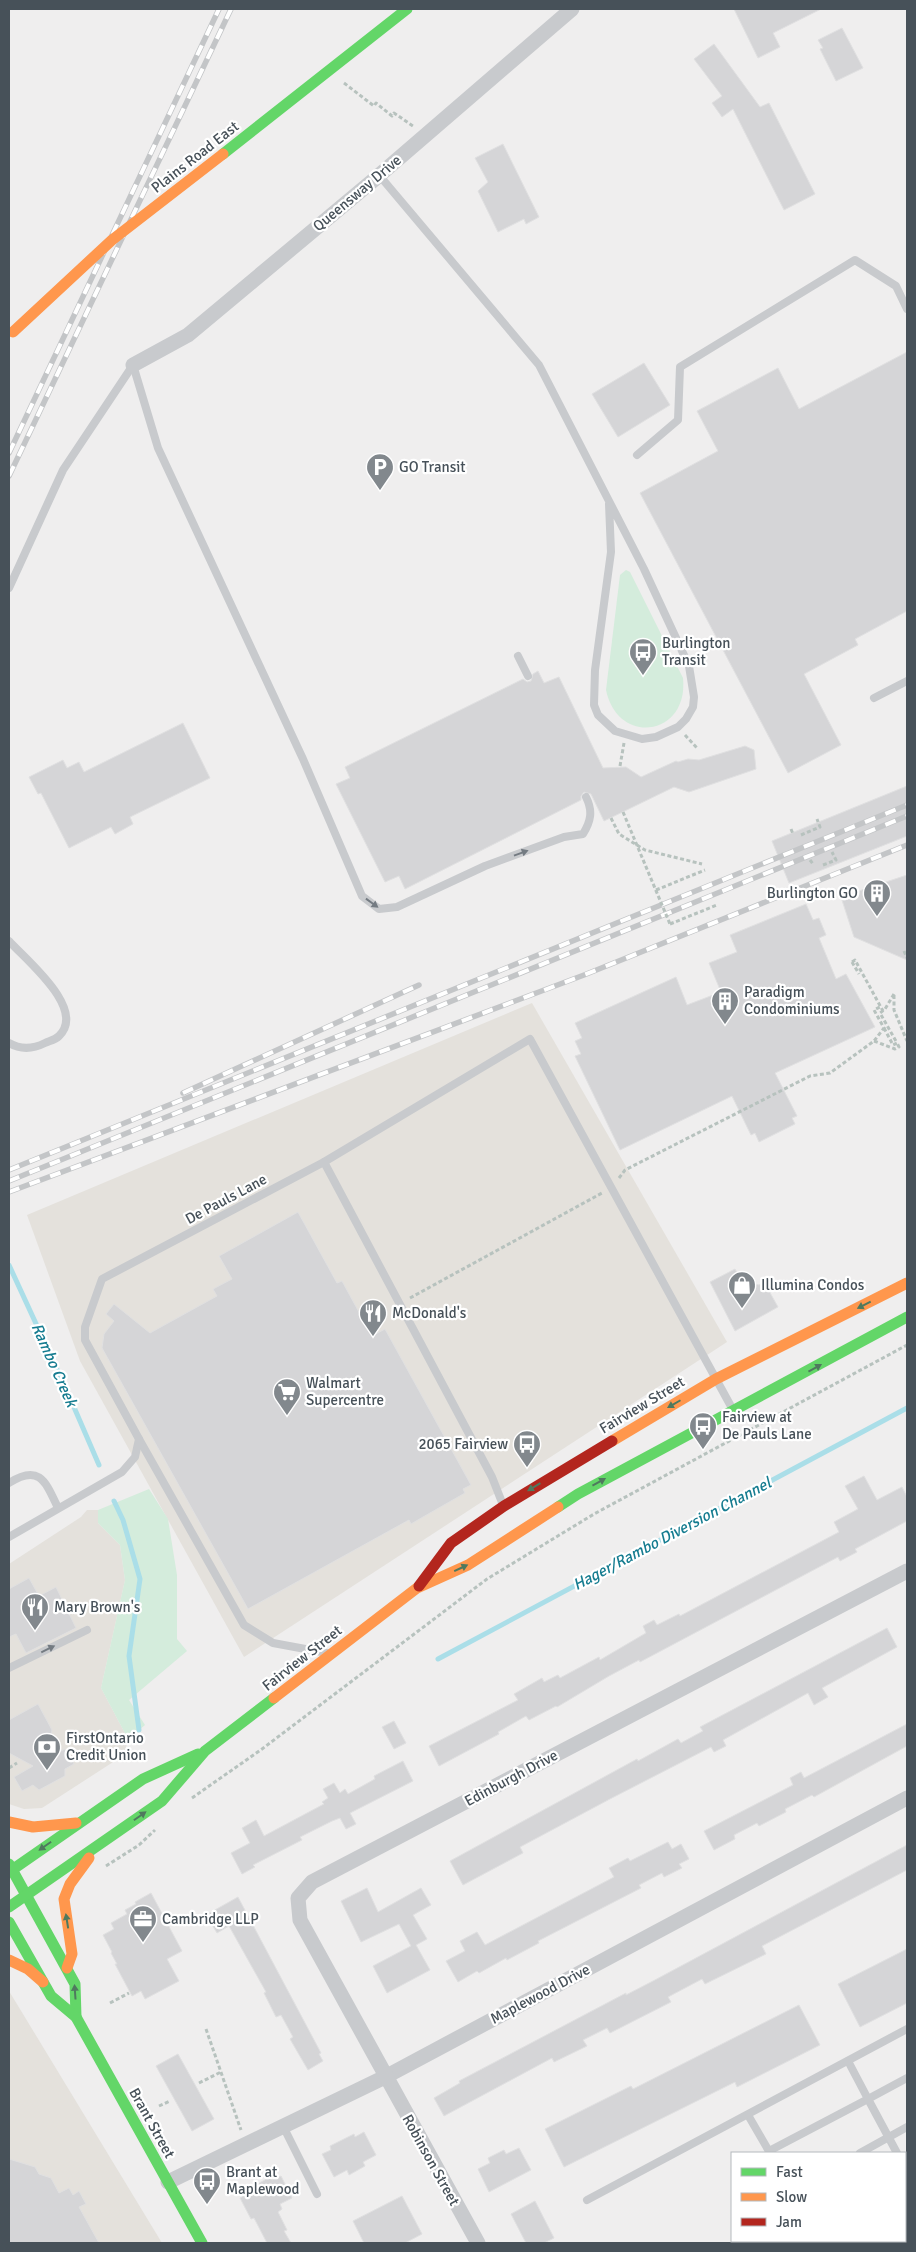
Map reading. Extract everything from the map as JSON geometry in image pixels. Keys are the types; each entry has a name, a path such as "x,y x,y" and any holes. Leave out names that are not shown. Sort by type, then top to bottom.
{"main road":[{"name":"Plains Road East","path":"11,334 112,240 329,72 407,9"},
{"name":"Fairview Street","path":"417,1588 451,1543 504,1506 716,1379 907,1283"},
{"name":"Fairview Street","path":"9,1907 162,1800 205,1751 417,1588 468,1565 578,1494 907,1317"},
{"name":"Fairview Street","path":"10,1868 143,1779 205,1751"},
{"path":"9,1822 22,1826 40,1827 78,1823"},
{"path":"67,1968 72,1954 64,1898 70,1884 100,1844"},
{"name":"Brant Street","path":"10,1868 75,1984 76,2017"},
{"name":"Brant Street","path":"9,1922 51,1996 76,2017 202,2243"},
{"path":"9,1960 28,1969 43,1982"}],"street":[{"name":"Queensway Drive","path":"134,365 188,336 379,176 572,9"},
{"name":"Edinburgh Drive","path":"385,2077 300,1920 298,1898 312,1882 907,1571"},
{"name":"Maplewood Drive","path":"168,2182 385,2077 907,1798"},
{"name":"Robinson Street","path":"385,2077 478,2243"}],"lane":[{"path":"379,176 539,365 635,552 689,666 694,697 692,707 678,727 656,737 642,739 615,731 598,715 594,704 592,691 611,552 609,504"},
{"path":"637,455 678,420 680,367 855,260 896,286 907,309"},
{"path":"9,588 63,470 134,365"},
{"path":"134,365 158,448 303,759 362,896 379,909 397,907 485,866 564,837 583,834 591,822 590,804 586,797"},
{"path":"518,656 528,676"},
{"path":"874,698 907,681"},
{"path":"9,941 56,992 67,1012 65,1027 58,1037 34,1048 15,1046 9,1043"},
{"name":"De Pauls Lane","path":"332,1654 273,1643 244,1625 85,1340 86,1327 102,1279 324,1162 530,1039 612,1188"},
{"path":"324,1162 492,1477 504,1506"},
{"path":"612,1188 733,1410"},
{"path":"9,1537 130,1465 138,1448 139,1439"},
{"path":"9,1483 28,1474 39,1476 47,1485 58,1508"},
{"path":"9,1668 87,1630"},
{"path":"587,2200 907,2029"},
{"path":"848,2061 896,2152"},
{"path":"748,2115 770,2152 907,2078"},
{"path":"283,2126 317,2194"},
{"path":"862,2152 907,2127"}],"path":[{"path":"356,92 374,106 376,103 392,116 394,113 408,123"},
{"path":"678,727 697,748"},
{"path":"620,766 625,735"},
{"path":"623,812 670,924 717,904"},
{"path":"611,818 619,834 645,850 702,864"},
{"path":"801,835 820,827 817,818"},
{"path":"791,829 793,834"},
{"path":"823,865 836,860 832,852"},
{"path":"656,890 705,870"},
{"path":"904,951 907,958"},
{"path":"859,974 852,962 855,960 882,1011"},
{"path":"874,1041 895,1049 899,1047 880,1013 894,994 894,1010 907,1041"},
{"path":"880,1007 874,1010 893,1045 897,1043"},
{"path":"400,1303 612,1188 625,1170 810,1076 830,1073 874,1041 884,1028"},
{"path":"188,1801 262,1750 487,1579 594,1514 907,1345"},
{"path":"9,1768 17,1764"},
{"path":"99,1871 139,1845 160,1826"},
{"path":"110,2003 129,1993"},
{"path":"206,2029 246,2144"},
{"path":"199,2084 221,2072"},
{"path":"159,2106 170,2101"}],"shaded area":[{"path":"532,1003 727,1342 244,1657 80,1361 27,1215"},
{"path":"87,1510 98,1510 98,1523 120,1545 125,1580 101,1688 128,1739 124,1755 42,1808 24,1809 9,1804 9,1564 81,1517"},
{"path":"9,1991 162,2243 9,2243"}],"green space":[{"path":"626,570 630,572 683,678 682,698 675,712 664,722 651,727 637,727 624,720 613,708 606,690 620,575"},
{"path":"149,1489 168,1519 177,1575 177,1639 187,1651 129,1700 145,1725 128,1739 101,1688 125,1580 120,1545 98,1523 98,1510"}],"building":[{"path":"734,9 821,9 773,33 780,47 758,58"},
{"path":"842,28 863,68 836,81 820,49 823,48 818,40"},
{"path":"714,44 760,107 769,103 815,194 784,210 733,109 722,117 712,103 722,96 694,59"},
{"path":"503,144 539,217 526,224 524,219 498,232 478,191 488,182 475,158"},
{"path":"907,352 907,611 855,639 858,645 804,674 841,745 788,773 640,493 718,451 697,411 778,368 799,409"},
{"path":"644,363 670,405 618,437 592,394"},
{"path":"538,671 544,683 559,677 603,768 626,767 641,777 676,761 699,760 745,746 754,750 756,769 689,792 674,787 604,821 591,794 584,792 581,800 405,889 399,876 385,882 336,784 350,778 345,767 523,679 527,682 531,681 533,674"},
{"path":"183,723 210,778 130,817 133,824 115,834 111,827 69,848 41,793 38,794 29,777 63,760 67,768 79,762 84,772"},
{"path":"907,786 907,836 789,883 772,841"},
{"name":"Burlington GO","path":"907,875 907,960 854,937 841,897"},
{"name":"Paradigm Condominiums","path":"806,904 813,920 819,918 826,935 819,938 836,979 846,974 875,1027 775,1073 797,1116 792,1118 795,1124 759,1142 755,1133 751,1135 732,1096 620,1150 575,1056 581,1054 575,1041 582,1038 575,1023 676,977 687,1005 721,992 709,963 737,952 730,935"},
{"name":"Walmart Supercentre","path":"298,1212 337,1283 342,1281 372,1336 385,1329 471,1485 463,1489 465,1493 411,1524 409,1520 248,1609 102,1348 104,1334 114,1321 106,1314 114,1304 150,1333 217,1296 213,1289 232,1279 219,1256"},
{"path":"735,1269 741,1280 759,1285 764,1282 778,1307 735,1331 710,1282"},
{"path":"864,1476 877,1500 902,1487 907,1497 907,1521 855,1549 857,1552 840,1561 838,1557 640,1662 639,1660 609,1676 557,1707 529,1720 526,1716 498,1732 499,1734 439,1766 429,1746 518,1700 514,1694 542,1678 544,1682 558,1675 560,1678 599,1657 600,1660 646,1633 643,1626 654,1620 657,1625 679,1614 680,1616 839,1532 834,1522 858,1509 845,1486"},
{"path":"29,1578 39,1596 56,1587 76,1628 26,1653 16,1634 9,1637 9,1589"},
{"path":"887,1628 897,1647 822,1688 828,1697 814,1705 808,1693 723,1740 726,1746 714,1752 711,1747 608,1800 520,1847 523,1853 463,1885 450,1861 637,1759 638,1761 678,1739 681,1743 703,1731 700,1727"},
{"path":"38,1704 52,1730 46,1758 65,1749 74,1764 65,1769 65,1776 39,1790 33,1785 22,1791 14,1777 33,1766 9,1753 9,1720"},
{"path":"394,1721 406,1743 394,1749 382,1727"},
{"path":"907,1724 907,1746 814,1797 812,1795 785,1809 786,1812 759,1826 757,1823 734,1835 735,1839 714,1850 704,1831 793,1785 790,1778 801,1772 804,1778"},
{"path":"403,1761 413,1781 350,1813 356,1824 346,1829 340,1818 332,1821 300,1837 302,1840 253,1865 255,1867 242,1874 231,1853 250,1843 242,1828 256,1820 264,1836 324,1804 322,1802 328,1798 323,1789 334,1783 340,1793 345,1789 348,1794 375,1779 374,1776"},
{"path":"668,1842 672,1849 681,1844 689,1859 679,1864 682,1868 664,1877 662,1873 639,1885 641,1888 538,1941 539,1943 479,1973 477,1971 458,1982 446,1961 465,1951 460,1941 477,1932 485,1945 614,1877 609,1868 628,1858 630,1861"},
{"path":"907,1845 907,1870 762,1946 766,1954 705,1984 702,1979 668,1997 671,2002 610,2033 607,2028 583,2040 587,2046 554,2062 552,2058 444,2116 434,2098 460,2083 459,2081 626,1993 626,1995 653,1981"},
{"path":"367,1888 378,1912 421,1888 431,1905 413,1915 427,1939 416,1945 430,1970 387,1993 373,1966 411,1946 399,1924 361,1942 341,1901"},
{"name":"Cambridge LLP","path":"151,1893 182,1951 167,1959 179,1981 145,1999 141,1991 132,1996 115,1964 117,1964 103,1935 114,1929 111,1923 127,1914 125,1910"},
{"path":"238,1897 321,2053 319,2054 323,2061 308,2070 290,2039 293,2037 281,2015 276,2017 264,1993 266,1992 229,1926 217,1933 206,1915"},
{"path":"907,1949 907,2003 860,2027 838,1984"},
{"path":"799,2005 820,2045 737,2087 735,2082 564,2167 545,2129 631,2086 633,2089"},
{"path":"178,2054 214,2119 192,2131 156,2066"},
{"path":"364,2132 376,2155 363,2162 365,2166 349,2175 347,2170 334,2177 322,2154 331,2150 330,2146 354,2134 355,2137"},
{"path":"519,2148 531,2170 489,2192 478,2169 490,2163 488,2158 504,2150 506,2154"},
{"path":"9,2159 35,2167 39,2174 51,2178 59,2193 69,2188 73,2195 79,2191 86,2204 79,2207 99,2243 9,2243"},
{"path":"281,2176 292,2198 280,2204 282,2209 278,2212 287,2230 284,2231 291,2243 267,2243 254,2218 251,2219 240,2198 249,2193 247,2190 270,2177 272,2180"},
{"path":"402,2196 422,2234 405,2243 364,2243 353,2221"},
{"path":"535,2201 554,2238 544,2243 526,2243 511,2214"}],"waterway":[{"name":"Rambo Creek","path":"9,1265 99,1465"},
{"name":"Hager/Rambo Diversion Channel","path":"438,1659 907,1408"},
{"name":"Rambo Creek","path":"114,1501 123,1520 140,1579 129,1656 139,1730"}],"railway":[{"path":"9,453 219,9"},
{"path":"9,476 231,9"},
{"path":"9,1170 907,805"},
{"path":"9,1181 907,816"},
{"path":"9,1192 584,975 907,845"},
{"path":"183,1093 419,985"}],"traffic: fast":[{"path":"223,154 407,9"},
{"path":"558,1507 578,1494 907,1317"},
{"path":"9,1907 162,1801 205,1751 274,1698"},
{"path":"9,1872 143,1779 198,1754"},
{"path":"9,1864 75,1984 76,2017"},
{"path":"9,1922 51,1996 76,2017 202,2243"}],"traffic: slow":[{"path":"13,332 112,240 223,154"},
{"path":"612,1441 716,1379 907,1283"},
{"path":"274,1698 417,1588 468,1565 558,1507"},
{"path":"9,1822 33,1827 76,1823"},
{"path":"67,1968 72,1954 64,1899 70,1884 89,1858"},
{"path":"9,1960 28,1969 43,1982"}],"traffic: jam":[{"path":"419,1586 451,1543 504,1506 612,1441"}],"place":[{"name":"GO Transit","path":"380,491"},
{"name":"Burlington Transit","path":"643,676"},
{"name":"Burlington GO","path":"877,917"},
{"name":"Paradigm Condominiums","path":"725,1025"},
{"name":"Illumina Condos","path":"742,1309"},
{"name":"McDonald's","path":"373,1337"},
{"name":"Walmart Supercentre","path":"287,1416"},
{"name":"Fairview at De Pauls Lane","path":"703,1450"},
{"name":"2065 Fairview","path":"527,1468"},
{"name":"Mary Brown's","path":"35,1631"},
{"name":"FirstOntario Credit Union","path":"47,1771"},
{"name":"Cambridge LLP","path":"143,1943"},
{"name":"Brant at Maplewood","path":"207,2205"}]}
